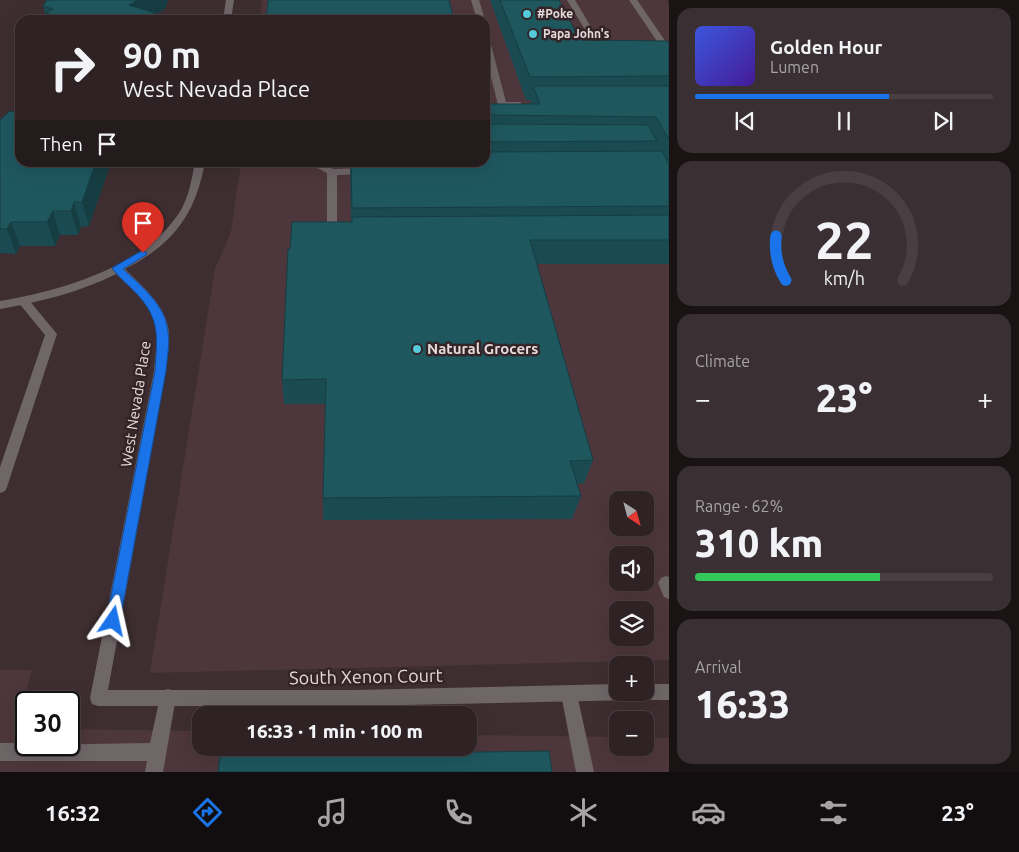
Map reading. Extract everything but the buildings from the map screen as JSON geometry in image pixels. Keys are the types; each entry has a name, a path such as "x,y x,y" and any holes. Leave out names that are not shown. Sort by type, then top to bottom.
{"street":[{"path":"228,15 230,0"},
{"path":"301,15 302,0"},
{"path":"476,0 480,15"},
{"path":"571,0 598,44 617,44"},
{"path":"633,0 667,45"},
{"path":"655,45 667,45"},
{"path":"490,57 502,104 532,104"},
{"path":"0,305 52,296 82,285 143,253 176,225 186,210 193,192 199,167"},
{"path":"321,167 332,172 378,171"},
{"path":"332,172 332,237 342,237"},
{"name":"West Nevada Place","path":"98,698 160,371 163,332 158,313 141,292 117,268"},
{"path":"0,487 51,334 24,302"},
{"path":"654,692 669,692"},
{"name":"South Xenon Court","path":"98,698 356,698 609,693"},
{"path":"569,694 584,772"},
{"path":"154,772 168,697"},
{"path":"0,752 157,752"}],"shaded area":[{"path":"262,0 666,0 669,4 669,660 654,660 654,656 609,656 609,662 150,673 215,269 231,232 240,167 490,167 490,15 260,15"},
{"path":"0,670 32,670 26,691 15,691 15,756 80,756 80,729 192,731 192,756 477,756 477,735 609,737 609,756 654,756 654,738 669,738 669,772 0,772"}],"place":[{"name":"#Poke","path":"527,14"},
{"name":"Papa John's","path":"533,34"},
{"name":"Natural Grocers","path":"417,349"}],"route":[{"path":"113,621 160,371 163,332 158,313 141,292 117,268 143,253"}]}
